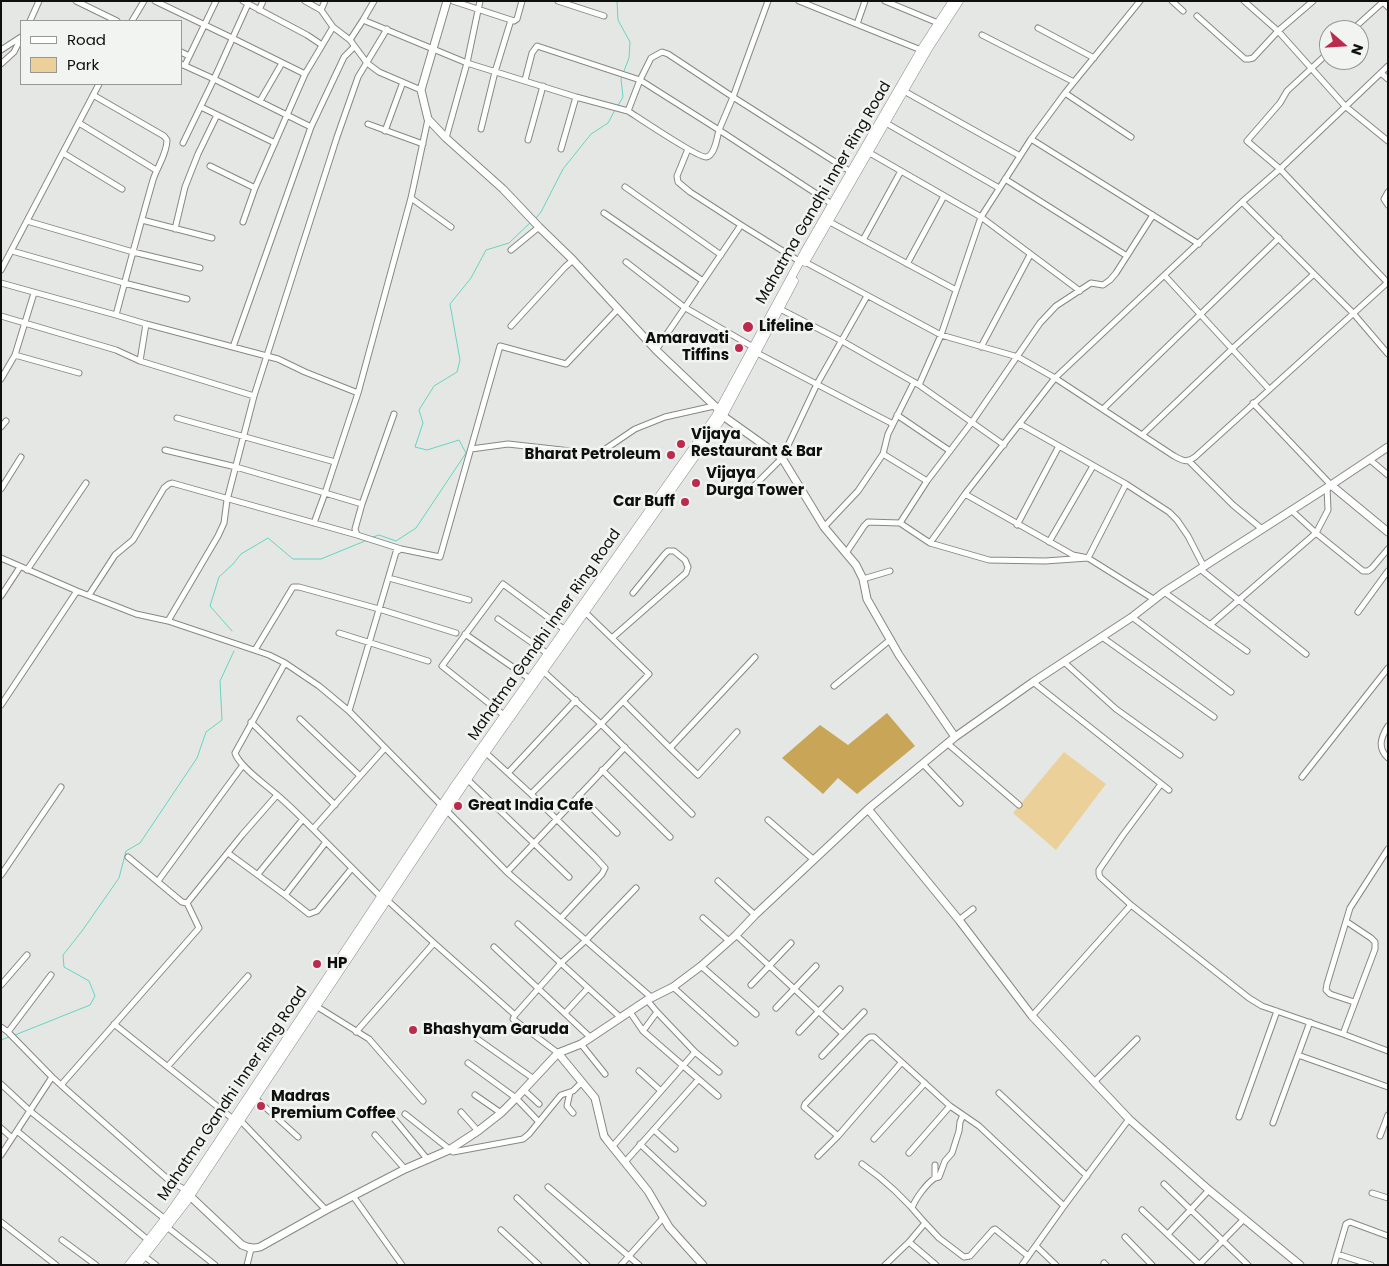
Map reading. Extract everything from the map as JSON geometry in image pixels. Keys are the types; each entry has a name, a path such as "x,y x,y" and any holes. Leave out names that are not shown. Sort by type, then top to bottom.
{"main road":[{"path":"447,1 421,90 428,119 446,138 503,189 573,260 656,350 719,411 782,458 824,527 856,565 862,578 867,599 890,640 955,736"},
{"name":"Mahatma Gandhi Inner Ring Road","path":"755,350 832,204 921,50 953,1"},
{"name":"Mahatma Gandhi Inner Ring Road","path":"444,807 467,779 585,612 719,411 780,309 802,262 886,123 929,47 959,1"},
{"name":"Mahatma Gandhi Inner Ring Road","path":"137,1265 188,1193 530,679 719,411"},
{"path":"188,1193 242,1244 251,1249 260,1248 353,1196 450,1150 501,1113 558,1053 591,1038 650,999 673,987 701,966 868,809 955,736 1132,617 1164,592 1388,447"},
{"path":"1329,486 1388,532"},
{"path":"868,809 958,920 1032,1016 1129,1119 1209,1190 1300,1265"},
{"name":"Mahatma Gandhi Inner Ring Road","path":"237,1119 255,1098 384,898"},
{"path":"558,1053 595,1098 604,1136 648,1191 663,1218 678,1238 703,1265"},
{"name":"Mahatma Gandhi Inner Ring Road","path":"129,1265 148,1240 166,1223"}],"street":[{"path":"30,20 39,1"},
{"path":"76,1 115,20"},
{"path":"133,20 144,1"},
{"path":"155,1 305,74"},
{"path":"216,1 189,56 183,64 312,127"},
{"path":"259,10 263,1"},
{"path":"305,1 321,10 334,27 350,40 367,63 379,72 421,90"},
{"path":"321,10 325,1"},
{"path":"350,40 374,1"},
{"path":"453,1 514,21 517,19 522,1"},
{"path":"446,138 467,63 480,1"},
{"path":"558,1 604,16"},
{"path":"363,20 467,63 628,111 688,149 708,157 715,146 719,130 768,1"},
{"path":"799,1 921,50"},
{"path":"856,24 865,1"},
{"path":"884,1 938,23"},
{"path":"1172,1 1183,11"},
{"path":"1244,1 1278,31 1345,106 1388,141"},
{"path":"1197,16 1245,59 1249,59 1253,58 1278,31 1313,1"},
{"path":"824,527 858,491 883,454 888,434 897,415 941,335 980,217 1031,139 1137,2"},
{"path":"1363,20 1382,2 1388,7"},
{"path":"183,143 214,79 245,3 307,35 322,45"},
{"path":"481,129 495,72 511,20"},
{"path":"243,222 255,188 305,74 334,27"},
{"path":"1038,28 1094,58"},
{"path":"168,622 224,523 254,396 337,137 358,77 387,29"},
{"path":"982,35 1074,82"},
{"path":"1,50 20,38"},
{"path":"1,64 14,52 20,39"},
{"path":"525,80 532,53 537,46 640,80 832,204"},
{"path":"233,347 312,127 344,57 354,47"},
{"path":"182,52 189,56"},
{"path":"628,111 651,58 662,52 668,54 851,172"},
{"path":"688,149 677,176 678,182 741,226 802,262 941,335 1018,357 1055,378 1181,460 1189,461 1196,457 1388,282 1280,169 1247,141 1280,103 1287,91 1319,61"},
{"path":"260,102 282,63"},
{"path":"930,543 965,494 1055,378 1388,66"},
{"path":"1381,73 1388,79"},
{"path":"385,131 403,82"},
{"path":"1,270 99,85"},
{"path":"528,140 543,86"},
{"path":"904,91 1020,156"},
{"path":"1065,93 1131,137"},
{"path":"93,95 164,136 167,140 167,146 156,170 116,315"},
{"path":"561,149 576,97"},
{"path":"201,106 275,143"},
{"path":"176,229 186,187 198,154 217,115"},
{"path":"314,523 358,392 411,198 428,119"},
{"path":"79,123 156,170"},
{"path":"886,123 999,188"},
{"path":"368,124 423,144"},
{"path":"1031,139 1199,244"},
{"path":"868,152 980,217 1080,292"},
{"path":"63,153 122,189"},
{"path":"210,166 255,188"},
{"path":"863,240 901,171"},
{"path":"1005,179 1127,256"},
{"path":"625,187 721,255"},
{"path":"1388,192 1384,199 1388,205"},
{"path":"907,264 944,196"},
{"path":"411,198 451,227"},
{"path":"1242,202 1353,313 1388,354"},
{"path":"604,213 703,281"},
{"path":"900,523 927,481 972,422 1040,323 1063,301 1080,292 1091,283 1103,285 1110,280 1153,216"},
{"path":"142,220 212,238"},
{"path":"27,221 133,252 200,268"},
{"path":"828,221 956,290"},
{"path":"511,250 537,225"},
{"path":"656,350 741,226"},
{"path":"1103,409 1279,238"},
{"path":"12,251 124,284 187,299"},
{"path":"981,347 1030,254"},
{"path":"511,326 573,260"},
{"path":"626,262 684,307 755,350 893,424"},
{"path":"1142,435 1314,274"},
{"path":"1165,276 1269,389"},
{"path":"1,283 278,359 305,372 358,392"},
{"path":"1,379 16,355 34,292"},
{"path":"754,486 782,458 817,384 867,296"},
{"path":"89,595 115,555 132,540 166,485 172,484 401,549 440,557 500,346 566,364 618,309"},
{"path":"780,309 842,341 916,383 1004,445"},
{"path":"1,316 116,350 140,361 254,396"},
{"path":"140,361 146,324"},
{"path":"16,355 79,373"},
{"path":"1210,625 1316,533 1328,510 1329,486 1253,404"},
{"path":"471,449 508,444 598,454 635,430 665,417 719,411"},
{"path":"357,535 355,529 362,504 394,414"},
{"path":"897,415 950,451"},
{"path":"177,418 335,462"},
{"path":"1,427 6,421"},
{"path":"1020,424 1126,484 1170,512 1188,536 1202,568 1306,654"},
{"path":"1017,525 1059,446"},
{"path":"165,450 236,467 362,504"},
{"path":"883,454 927,481"},
{"path":"1,489 21,457"},
{"path":"1369,459 1388,475"},
{"path":"1189,461 1233,505 1262,529"},
{"path":"1049,542 1093,466"},
{"path":"27,570 86,483"},
{"path":"1088,558 1126,484"},
{"path":"965,494 1072,555 1088,558 1155,600"},
{"path":"1291,510 1362,571 1368,571 1372,568 1388,549"},
{"path":"846,553 868,522 900,523 930,543 989,560 1045,561 1088,558"},
{"path":"349,711 396,552 401,549"},
{"path":"612,638 686,573 688,567 686,560 674,551 668,551 633,593"},
{"path":"1,558 136,614 168,622 269,655 319,686 349,711 507,872 650,999 657,1012 696,1052 719,1072"},
{"path":"1,596 20,567"},
{"path":"862,578 890,571"},
{"path":"1358,612 1388,572"},
{"path":"389,578 469,600"},
{"path":"505,716 442,666 503,584 565,630"},
{"path":"255,650 293,587 300,587 379,609 456,633"},
{"path":"1,705 77,591"},
{"path":"1164,592 1246,651"},
{"path":"531,794 649,674 585,612"},
{"path":"1132,617 1231,692"},
{"path":"498,619 548,654"},
{"path":"339,633 428,661"},
{"path":"465,634 530,679"},
{"path":"1102,637 1214,717"},
{"path":"834,686 890,640"},
{"path":"670,748 754,657"},
{"path":"1064,662 1116,709 1180,754"},
{"path":"285,664 235,751 235,756 314,829 384,898 515,1014"},
{"path":"1302,777 1388,668"},
{"path":"543,671 576,700 692,814"},
{"path":"1033,682 1169,790"},
{"path":"508,773 576,700"},
{"path":"623,701 698,775 737,732"},
{"path":"300,719 360,776"},
{"path":"251,722 335,805"},
{"path":"1388,726 1382,735 1380,743 1384,755 1388,758"},
{"path":"947,743 1019,805"},
{"path":"507,872 624,747"},
{"path":"314,829 384,748"},
{"path":"485,752 531,794 605,868 602,874 561,918"},
{"path":"923,764 960,803"},
{"path":"158,881 243,765"},
{"path":"602,770 670,837"},
{"path":"467,779 569,877"},
{"path":"1161,784 1123,834 1099,870 1100,877 1131,905 1249,998 1262,1006 1388,1051"},
{"path":"1,875 61,788"},
{"path":"188,903 277,795"},
{"path":"579,796 617,833"},
{"path":"258,874 303,819"},
{"path":"768,820 814,860"},
{"path":"285,895 326,842"},
{"path":"1354,1002 1330,994 1326,990 1327,984 1350,908 1388,849"},
{"path":"228,853 309,914 317,911 352,868"},
{"path":"128,857 182,902 188,903"},
{"path":"718,881 755,915"},
{"path":"558,1053 513,1018 561,963 636,888"},
{"path":"61,1085 199,928 188,903"},
{"path":"1032,1016 1131,905"},
{"path":"958,920 973,909"},
{"path":"703,918 729,941"},
{"path":"1343,1034 1375,949 1375,942 1371,938 1346,922"},
{"path":"518,924 620,1018"},
{"path":"736,935 843,1034"},
{"path":"356,1032 434,943"},
{"path":"750,985 791,943"},
{"path":"494,947 591,1038"},
{"path":"1,984 26,955"},
{"path":"701,966 756,1014"},
{"path":"776,1008 816,966"},
{"path":"10,1033 51,975"},
{"path":"168,1066 248,976"},
{"path":"673,987 735,1043"},
{"path":"565,1013 588,988"},
{"path":"799,1032 840,989"},
{"path":"316,1006 369,1039 423,1101"},
{"path":"1240,1117 1277,1011"},
{"path":"630,1012 643,1031 718,1096"},
{"path":"643,1031 657,1012"},
{"path":"822,1056 864,1012"},
{"path":"1273,1124 1310,1022"},
{"path":"114,1024 237,1119 326,1210"},
{"path":"1,1027 10,1033 52,1078 171,1182 188,1193"},
{"path":"838,1136 805,1109 805,1104 870,1037 874,1037 950,1106 979,1126 1064,1206"},
{"path":"476,1038 534,1080"},
{"path":"1094,1082 1137,1039"},
{"path":"581,1044 605,1074"},
{"path":"612,1147 696,1052"},
{"path":"1298,1055 1388,1087"},
{"path":"468,1063 516,1098 538,1121"},
{"path":"818,1156 902,1063"},
{"path":"639,1071 661,1091"},
{"path":"1,1155 52,1078"},
{"path":"625,1162 698,1080"},
{"path":"405,1114 453,1152 520,1140 526,1137 561,1095 575,1089 582,1082"},
{"path":"874,1140 924,1083"},
{"path":"1,1084 30,1111 215,1265"},
{"path":"524,1090 539,1104"},
{"path":"570,1092 567,1106 573,1113"},
{"path":"998,1094 1087,1176"},
{"path":"474,1095 501,1113"},
{"path":"255,1098 298,1137"},
{"path":"909,1152 950,1106"},
{"path":"461,1112 478,1130"},
{"path":"912,1208 915,1200 935,1178 939,1177 945,1161 952,1153 963,1115"},
{"path":"1380,1136 1386,1125 1388,1115"},
{"path":"1022,1265 1129,1119"},
{"path":"395,1120 428,1160"},
{"path":"1,1128 12,1138"},
{"path":"654,1130 675,1149"},
{"path":"17,1131 148,1240"},
{"path":"375,1135 405,1170"},
{"path":"640,1144 703,1203"},
{"path":"862,1164 874,1172 912,1208 939,1238 964,1257 970,1256 996,1229 1028,1256"},
{"path":"935,1165 935,1178"},
{"path":"1164,1184 1248,1265"},
{"path":"548,1187 639,1265"},
{"path":"1168,1234 1209,1190"},
{"path":"1372,1193 1388,1198"},
{"path":"353,1196 402,1265"},
{"path":"517,1198 587,1265"},
{"path":"1142,1210 1199,1265 1244,1219"},
{"path":"621,1265 663,1218"},
{"path":"1,1222 56,1265"},
{"path":"1334,1265 1347,1222 1388,1236"},
{"path":"886,1264 909,1242 925,1223"},
{"path":"501,1230 539,1265"},
{"path":"1125,1237 1152,1265"},
{"path":"62,1240 96,1265"},
{"path":"909,1242 936,1265"},
{"path":"1036,1246 1056,1265"},
{"path":"247,1265 251,1249"},
{"path":"1337,1254 1371,1265"},
{"path":"144,1256 156,1265"}],"green space":[{"path":"1064,752 1106,784 1056,850 1013,813"}],"shaded area":[{"path":"887,713 915,746 857,794 838,778 823,794 782,758 820,725 848,745"}],"waterway":[{"path":"617,1 618,20 630,42 629,58 624,71"},
{"path":"617,107 623,97 621,79 623,75"},
{"path":"536,218 563,169 591,134 608,123 615,110"},
{"path":"373,537 379,535 396,541 416,528 466,453 459,440 427,450 415,447 423,423 419,410 434,386 457,372 460,360 450,304 471,278 486,250 509,243 531,222"},
{"path":"232,631 210,606 219,577 241,554 268,538 293,559 321,559 365,541"},
{"path":"15,1035 90,1005 95,996 89,981 64,967 63,955 119,878 126,851 140,843 197,758 206,732 222,720 220,681 234,651"},
{"path":"1,1040 9,1037"}],"place":[{"name":"Lifeline","path":"748,327"},
{"name":"Amaravati Tiffins","path":"739,348"},
{"name":"Vijaya Restaurant & Bar","path":"681,444"},
{"name":"Bharat Petroleum","path":"671,455"},
{"name":"Vijaya Durga Tower","path":"696,483"},
{"name":"Car Buff","path":"685,502"},
{"name":"Great India Cafe","path":"458,806"},
{"name":"HP","path":"317,964"},
{"name":"Bhashyam Garuda","path":"413,1030"},
{"name":"Madras Premium Coffee","path":"261,1106"}]}
